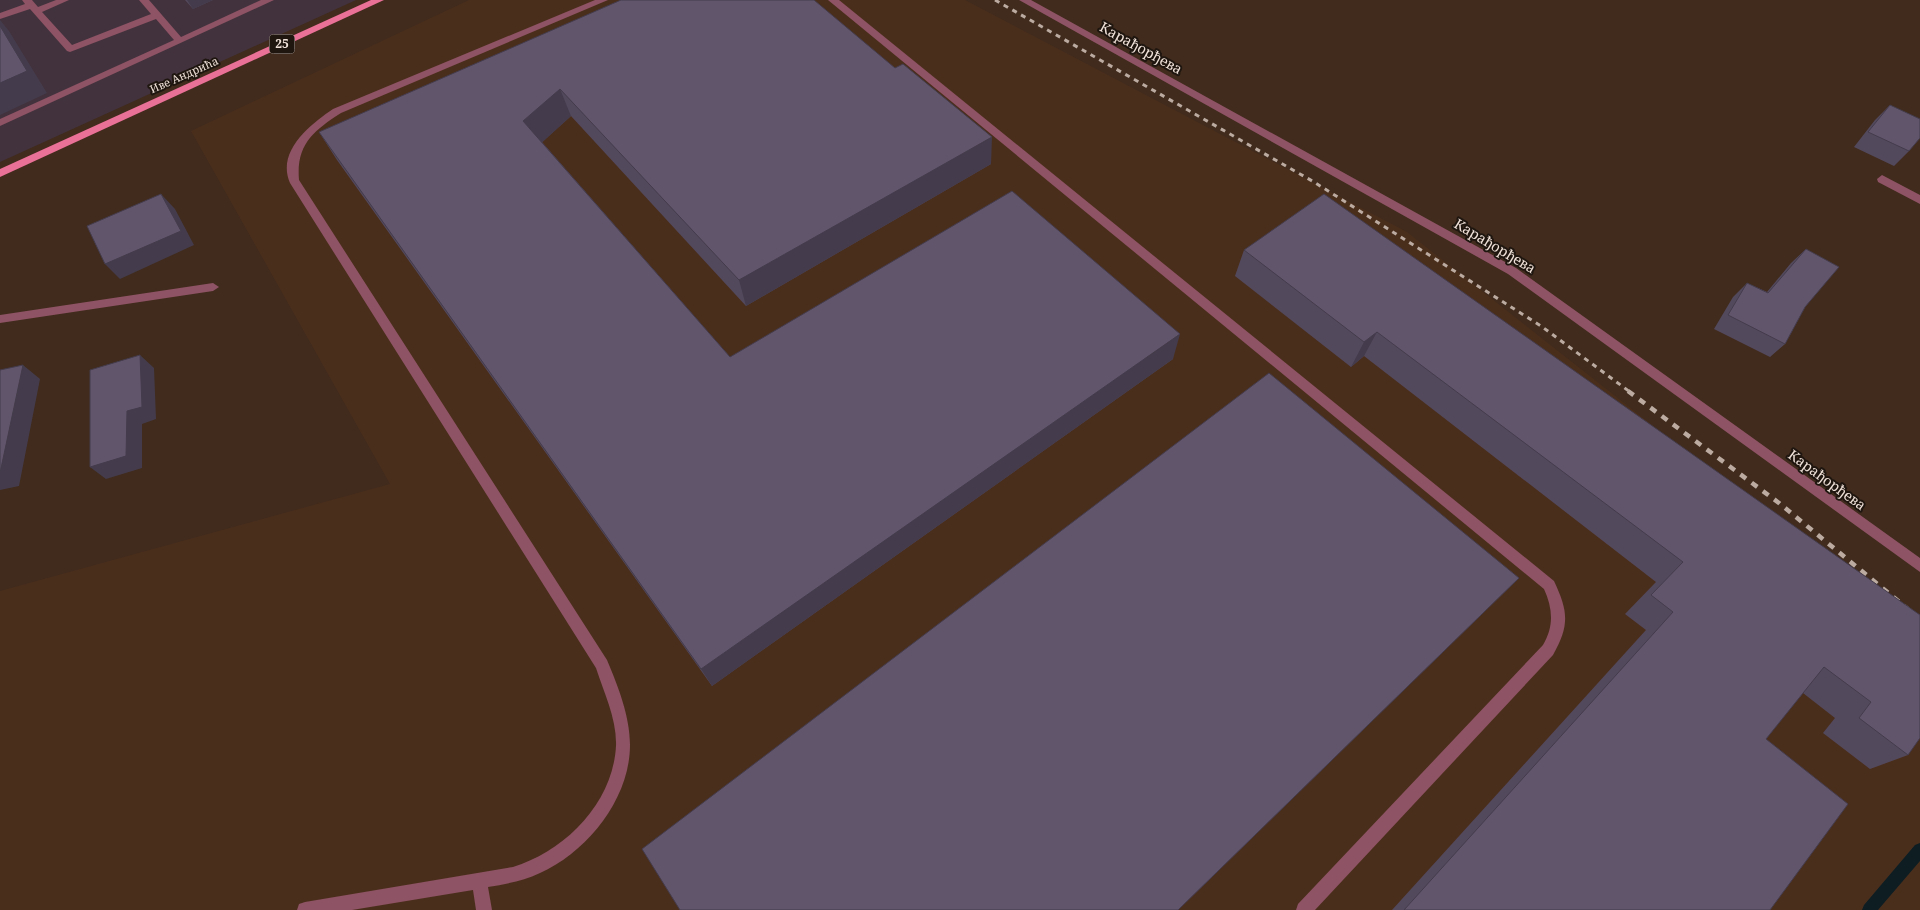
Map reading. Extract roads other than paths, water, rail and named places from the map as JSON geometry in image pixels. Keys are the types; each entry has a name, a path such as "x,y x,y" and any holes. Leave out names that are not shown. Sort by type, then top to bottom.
{"main road":[{"name":"Иве Андрића","path":"0,173 379,0"}],"street":[{"path":"0,16 31,5 64,0"},
{"path":"144,0 180,41"},
{"path":"0,123 269,0"},
{"path":"305,910 513,875 538,866 561,852 581,836 598,815 611,793 620,761 622,745 621,724 602,665 294,180 292,168 294,156 310,131 337,111 603,0"},
{"path":"833,0 1549,584 1557,602 1560,620 1557,636 1548,650 1304,910"},
{"name":"Карађорђева","path":"1024,0 1512,271 1920,566"},
{"path":"31,5 70,50 157,15"},
{"path":"1882,179 1920,200"},
{"path":"0,319 213,287"},
{"path":"479,881 484,910"}],"waterway":[{"path":"1869,910 1920,850"}],"railway":[{"path":"995,0 1314,182 1541,326 1630,392"},
{"path":"1628,391 1779,503 1920,619"}]}
